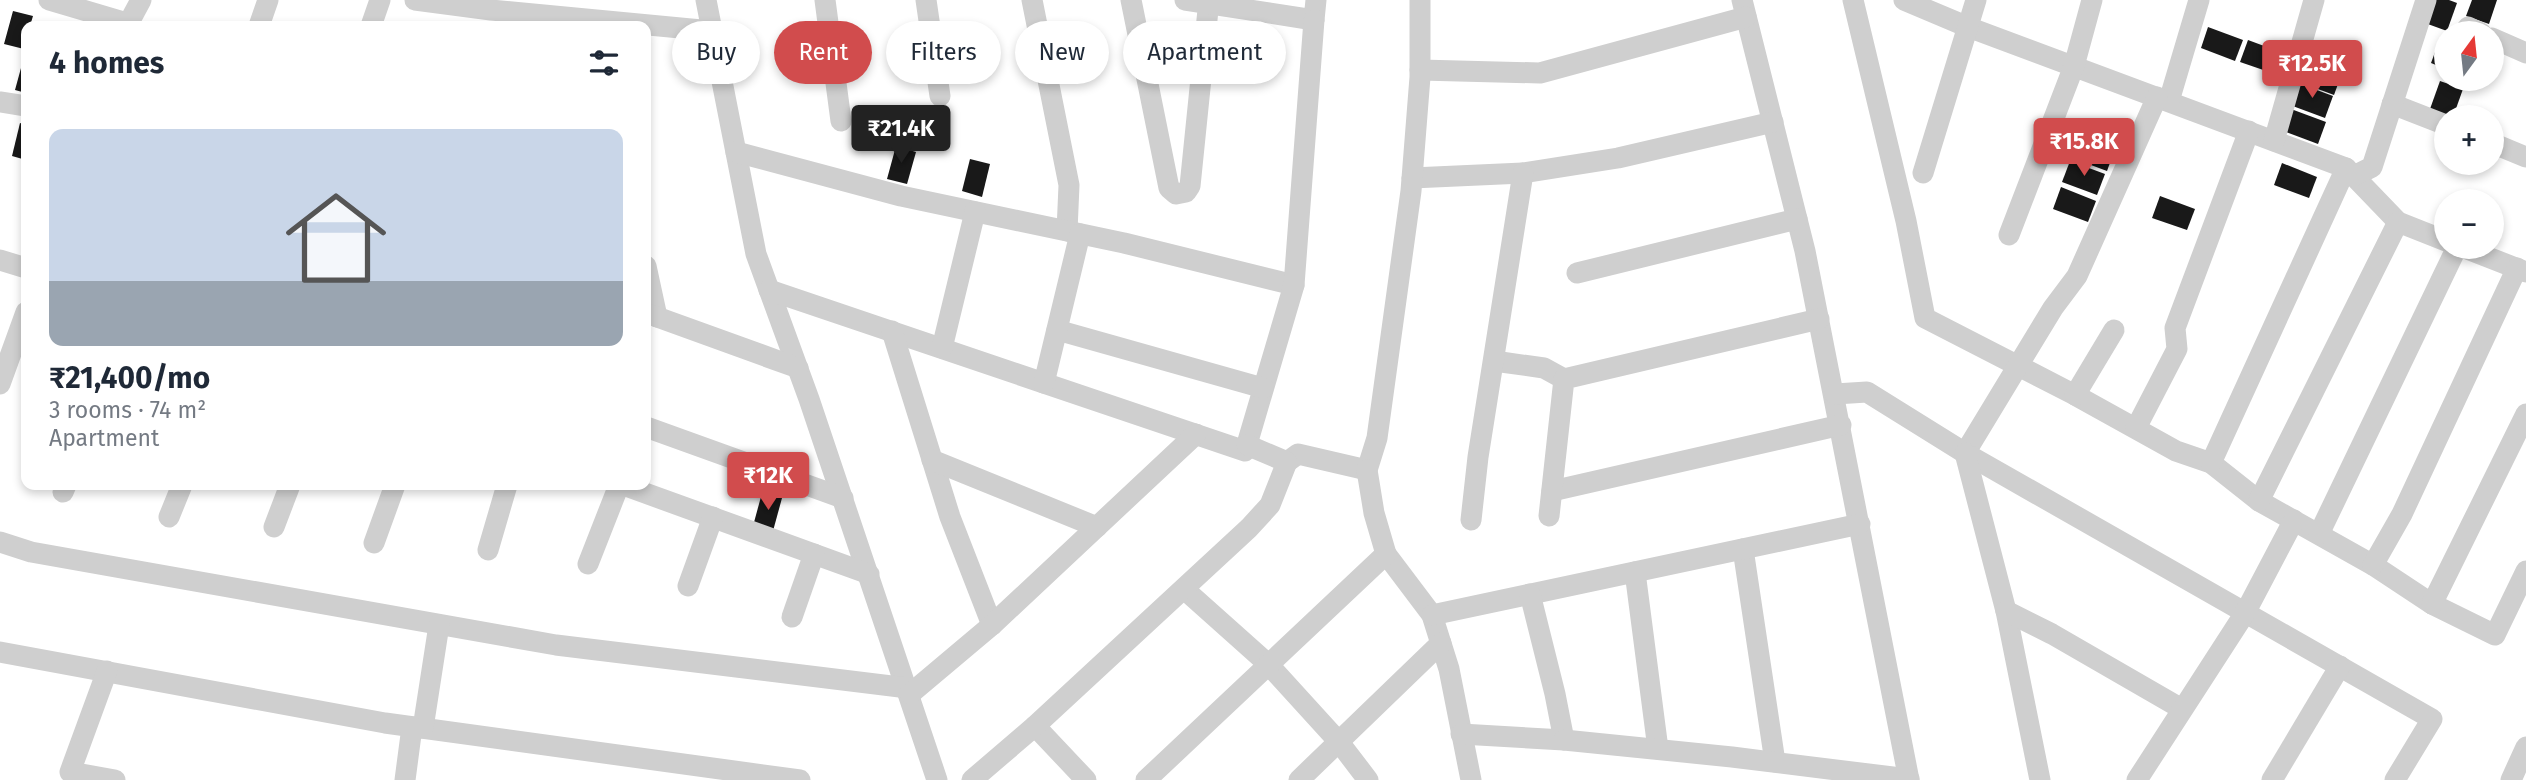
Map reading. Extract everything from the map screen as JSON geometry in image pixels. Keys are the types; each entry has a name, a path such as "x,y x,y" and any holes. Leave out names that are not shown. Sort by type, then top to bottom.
{"street":[{"path":"49,0 115,21"},
{"path":"129,21 141,0"},
{"path":"261,21 268,0"},
{"path":"372,21 380,0"},
{"path":"415,0 584,21"},
{"path":"706,0 710,21"},
{"path":"825,0 841,121"},
{"path":"926,0 940,96"},
{"path":"1032,0 1069,185 1074,233 1057,330 1044,383"},
{"path":"1131,0 1169,188 1176,194 1189,191 1190,186 1209,2"},
{"path":"769,290 1245,451 1294,285 1315,10 1185,0"},
{"path":"1420,0 1420,70 1412,178 1377,438 1367,470 1374,513 1386,554 1432,615 1449,669 1471,780"},
{"path":"1853,0 1906,221 1925,318 2075,395 2176,451 2211,463 2259,501 2373,565 2431,604 2495,635 2526,571"},
{"path":"1904,0 1968,27 2249,131 2350,172 2398,222 2434,236"},
{"path":"1923,173 1976,0"},
{"path":"2009,235 2074,66 2092,0"},
{"path":"2040,780 2006,611 1965,453 2053,308 2077,276 2163,99 2199,0"},
{"path":"2274,141 2314,0"},
{"path":"2350,172 2372,167 2426,0"},
{"path":"1420,70 1540,73 1744,9 1819,318 1909,779 1658,749 1461,734"},
{"path":"651,27 672,28"},
{"path":"2504,43 2526,53"},
{"path":"723,84 756,254 843,498 937,780"},
{"path":"0,102 21,105"},
{"path":"2392,104 2434,120"},
{"path":"1412,178 1523,173 1618,158 1773,122"},
{"path":"2136,428 2177,349 2175,328 2249,131"},
{"path":"2504,148 2526,157"},
{"path":"736,152 901,197 1074,233 1294,285"},
{"path":"2211,463 2350,172"},
{"path":"1471,520 1523,173"},
{"path":"942,348 975,212"},
{"path":"1577,274 1797,219"},
{"path":"2259,501 2398,222"},
{"path":"2319,534 2451,259"},
{"path":"2373,565 2402,514 2521,270 2493,259"},
{"path":"0,260 21,266"},
{"path":"651,315 797,368"},
{"path":"1494,361 1544,368 1564,379 1819,318"},
{"path":"0,382 21,325"},
{"path":"1057,330 1263,388"},
{"path":"2075,395 2114,330"},
{"path":"892,331 950,517 992,625"},
{"path":"1549,516 1564,379"},
{"path":"1835,394 1867,391 1965,453 2432,719 2395,780"},
{"path":"2431,604 2526,414"},
{"path":"1552,491 1841,425"},
{"path":"651,429 843,498"},
{"path":"0,542 31,552 556,645 909,691 992,625 1196,434"},
{"path":"1247,445 1287,462"},
{"path":"972,780 1184,589 1270,505 1287,462 1298,454 1367,470"},
{"path":"932,460 1097,527"},
{"path":"169,517 179,490"},
{"path":"274,527 288,490"},
{"path":"374,543 393,490"},
{"path":"488,550 506,490"},
{"path":"588,564 619,490"},
{"path":"635,490 869,574"},
{"path":"688,586 713,517"},
{"path":"2137,780 2245,613 2294,520"},
{"path":"1432,615 1860,524"},
{"path":"1743,549 1775,762"},
{"path":"792,617 814,554"},
{"path":"1146,780 1386,554"},
{"path":"1636,572 1658,749"},
{"path":"1184,589 1268,664 1339,742 1368,780"},
{"path":"1530,594 1556,694 1564,740"},
{"path":"2006,611 2052,634 2182,709"},
{"path":"405,780 439,625"},
{"path":"1299,780 1441,643"},
{"path":"1,655 107,671 417,728 722,775 800,780"},
{"path":"2272,780 2340,666"},
{"path":"107,671 69,776 115,780"},
{"path":"1035,726 1083,779"},
{"path":"2511,780 2526,747"}],"building":[{"path":"2433,0 2457,3 2451,21 2434,21 2434,26 2425,23"},
{"path":"2472,0 2497,0 2490,21 2466,16"},
{"path":"13,11 33,16 32,21 21,21 21,48 4,44"},
{"path":"2208,27 2243,40 2235,61 2201,48"},
{"path":"2248,40 2283,53 2275,74 2240,62"},
{"path":"2307,61 2342,73 2334,95 2299,82"},
{"path":"21,68 21,92 15,90"},
{"path":"2298,83 2333,96 2325,118 2290,105"},
{"path":"2436,91 2462,91 2457,105 2434,105 2434,110 2430,109"},
{"path":"2291,109 2326,122 2318,144 2283,131"},
{"path":"20,123 21,159 12,156"},
{"path":"2080,137 2115,149 2107,171 2072,158"},
{"path":"896,146 916,152 907,184 887,179"},
{"path":"970,159 990,164 982,197 962,191"},
{"path":"2070,161 2105,174 2097,195 2062,182"},
{"path":"2282,163 2317,177 2309,198 2274,185"},
{"path":"2061,187 2096,201 2088,222 2053,209"},
{"path":"2160,196 2195,209 2187,230 2152,218"},
{"path":"762,493 782,498 773,531 753,526"}]}
